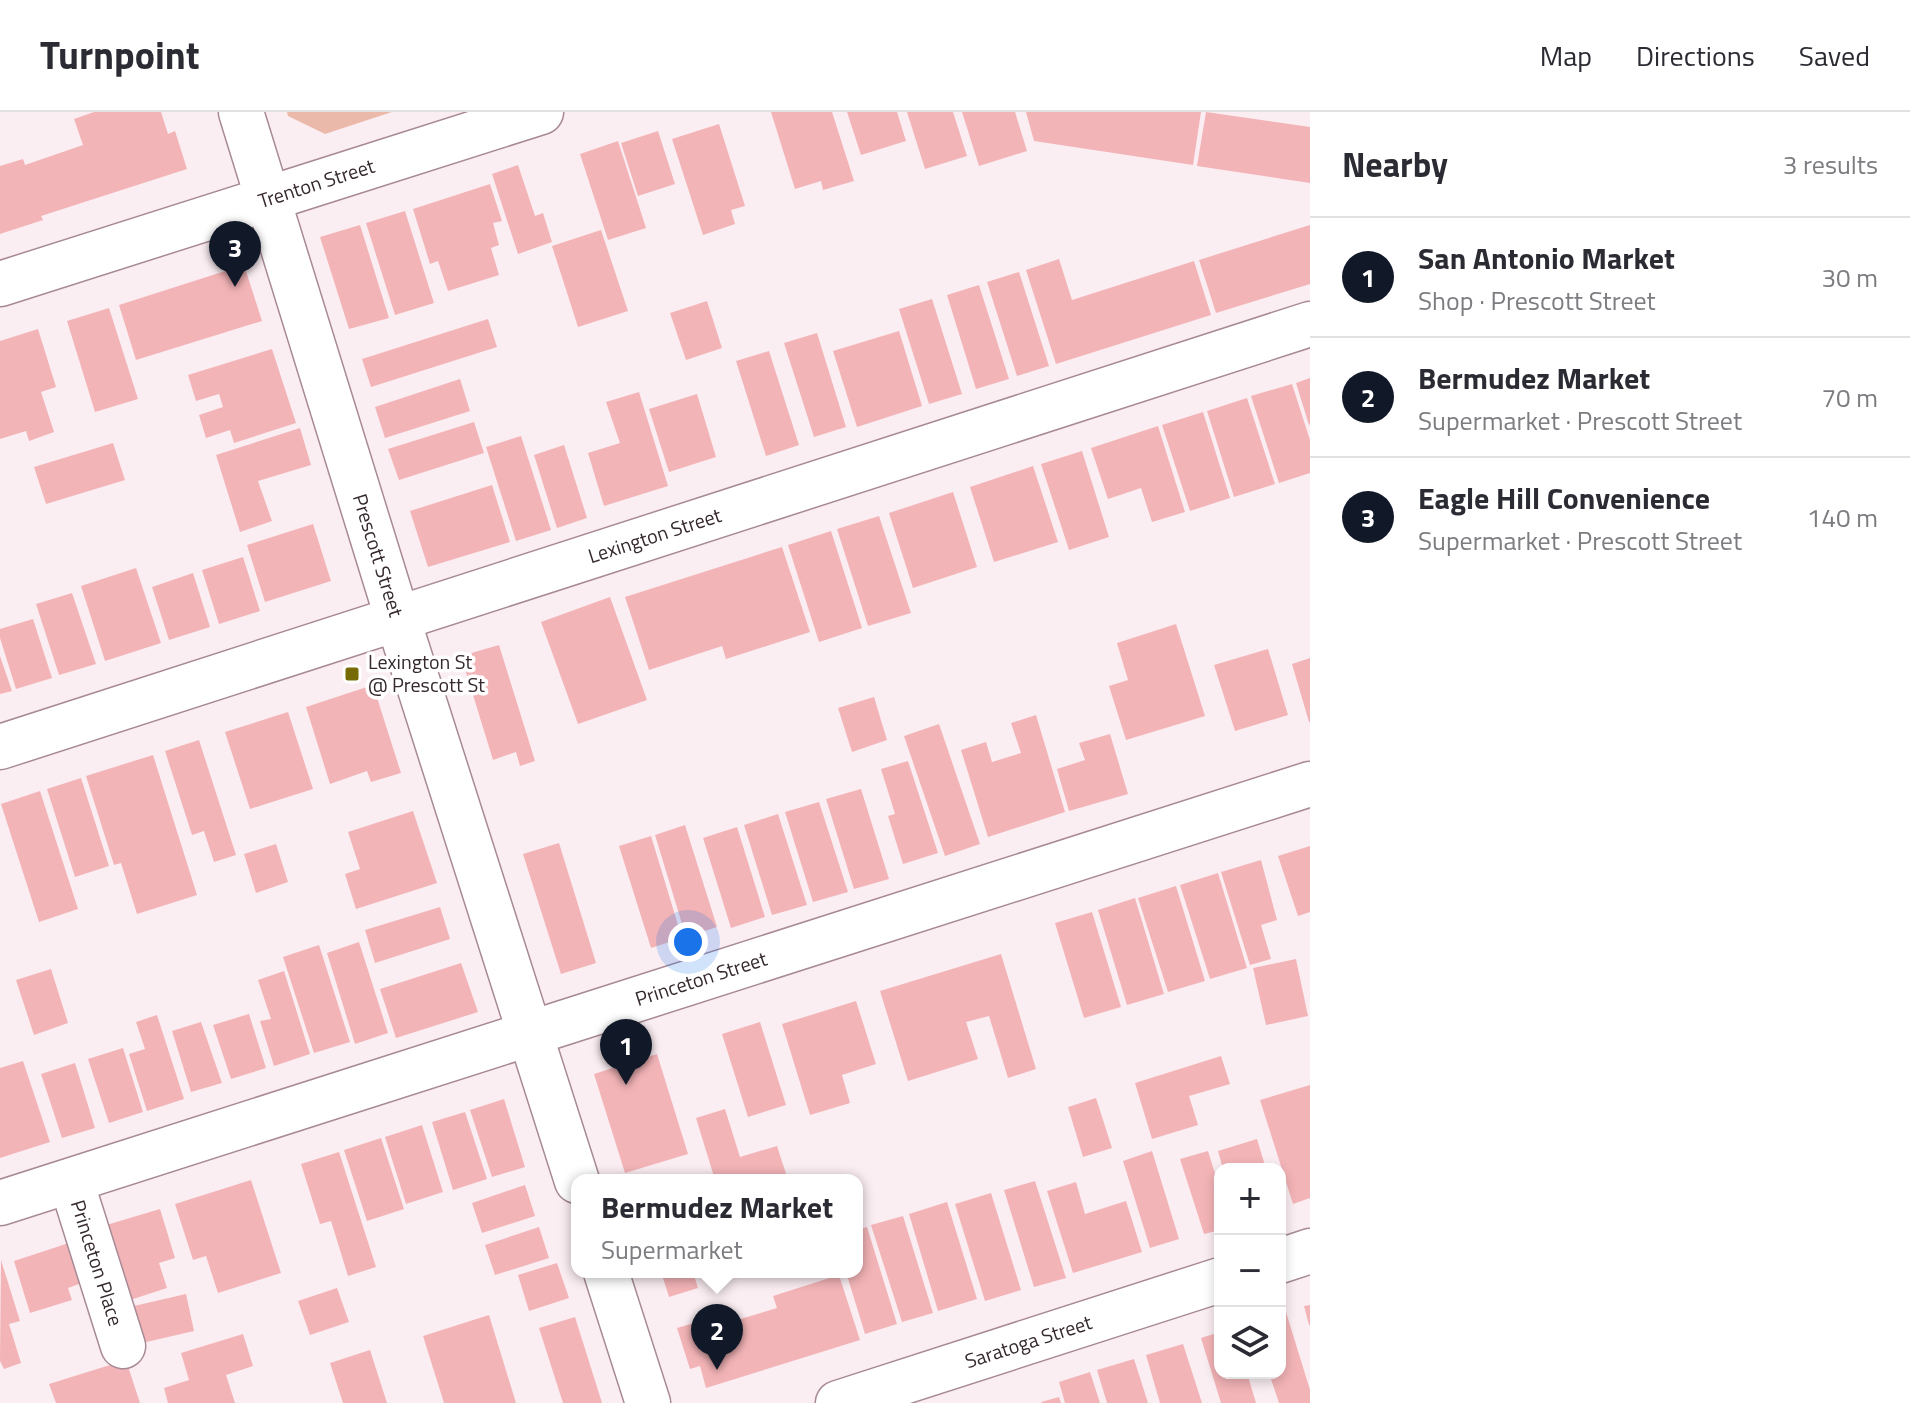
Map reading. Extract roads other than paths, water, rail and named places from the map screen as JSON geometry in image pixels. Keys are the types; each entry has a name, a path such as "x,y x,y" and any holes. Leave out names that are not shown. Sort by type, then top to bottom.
{"street":[{"name":"Prescott Street","path":"241,112 398,620 575,1174"},
{"name":"Trenton Street","path":"0,284 541,112"},
{"name":"Lexington Street","path":"0,747 1310,324"},
{"name":"Princeton Street","path":"0,1203 1310,784"},
{"name":"Princeton Place","path":"71,1181 123,1346"},
{"path":"1286,1259 1310,1251"},
{"path":"608,1278 648,1403"},
{"name":"Saratoga Street","path":"838,1403 1214,1282"}],"place":[{"name":"Eagle Hill Convenience","path":"235,287"},
{"name":"Lexington St @ Prescott St","path":"352,674"},
{"name":"San Antonio Market","path":"626,1085"},
{"name":"Bermudez Market","path":"717,1370"}]}
